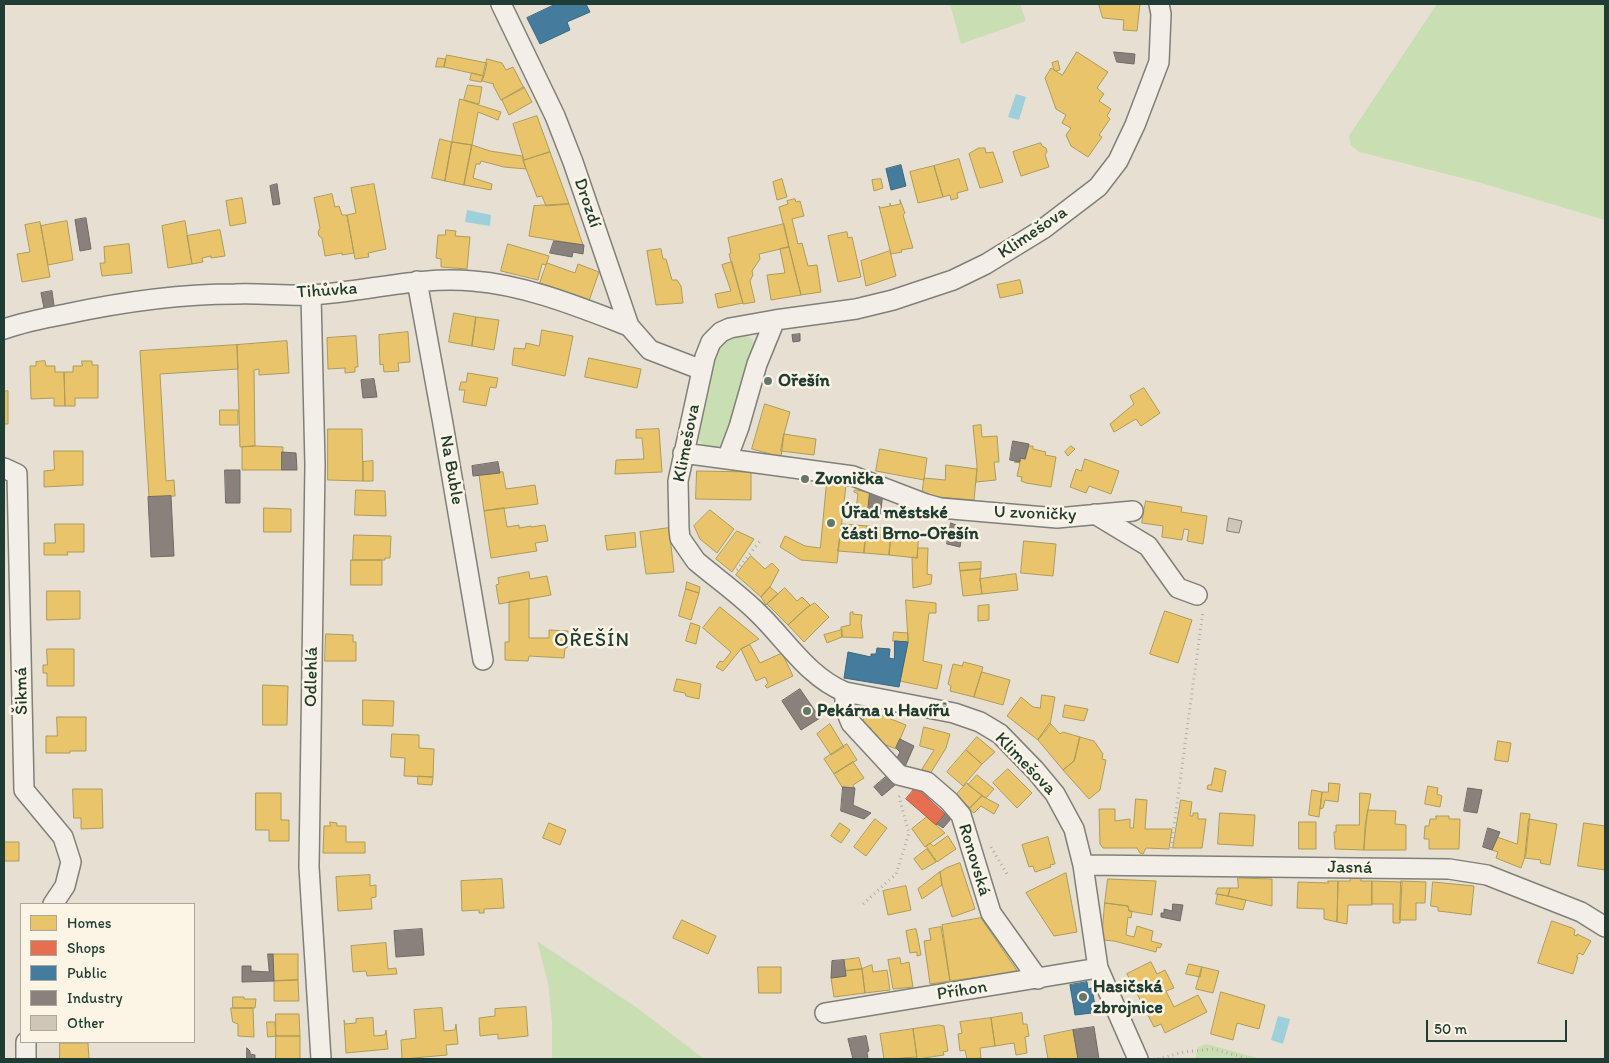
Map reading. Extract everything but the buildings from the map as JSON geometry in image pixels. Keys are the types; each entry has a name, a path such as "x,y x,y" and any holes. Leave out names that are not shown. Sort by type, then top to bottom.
{"street":[{"name":"Drozdí","path":"501,4 555,116 573,162 629,326 650,350 702,370"},
{"name":"Klimešova","path":"1138,1059 1098,968 1083,865 1074,829 1055,794 1000,734 980,722 954,713 845,692 831,686 814,673 757,612 696,561 680,538 678,481 705,357 711,342 721,332 730,328 775,320 856,309 893,300 953,280 986,264 1040,232 1098,187 1118,160 1135,125 1159,62 1161,14 1159,4"},
{"name":"Tihůvka","path":"12,327 107,305 182,296 311,294 417,281 474,281 504,286 569,304 629,326"},
{"name":"Na Buble","path":"417,281 444,424 483,660"},
{"name":"Odlehlá","path":"311,294 316,465 309,867 321,1059"},
{"path":"727,459 740,427 757,364 775,320"},
{"name":"U zvoničky","path":"683,453 853,476 940,508 1057,518 1133,511"},
{"name":"Šikmá","path":"4,468 17,474 24,790 63,837 71,862 65,886 54,903"},
{"name":"U zvoničky","path":"1095,514 1148,546 1178,588 1197,595"},
{"name":"Ronovská","path":"845,692 845,708 850,723 899,775 928,782 949,801 960,815 991,913 1038,979"},
{"name":"Jasná","path":"1083,865 1450,869 1487,875 1580,912 1605,927"},
{"name":"Příhon","path":"825,1013 1098,968"},
{"path":"26,1043 26,1059"}],"path":[{"path":"724,585 760,541"},
{"path":"1169,866 1205,596 1197,595"},
{"path":"863,904 896,874 909,833 899,797 911,779"},
{"path":"1158,1059 1184,1052 1213,1049 1249,1059"}],"green space":[{"path":"950,4 1020,4 1026,21 961,44"},
{"path":"1437,4 1605,4 1605,220 1478,182 1359,152 1351,145 1349,136"},
{"path":"744,334 753,340 755,347 729,435 720,446 714,448 707,447 698,438 712,366 716,355 723,345"},
{"path":"537,941 636,1007 704,1059 552,1059 552,1022 548,983"},
{"path":"1207,1044 1261,1059 1195,1059 1198,1048"}],"water":[{"path":"1016,94 1026,97 1019,120 1008,117"},
{"path":"467,210 491,215 490,226 465,222"},
{"path":"1278,1016 1290,1019 1283,1044 1271,1040"}],"place":[{"name":"Ořešín","path":"768,381"},
{"name":"Zvonička","path":"805,479"},
{"name":"Úřad městské části Brno-Ořešín","path":"831,523"},
{"name":"Pekárna u Havířů","path":"807,711"},
{"name":"Hasičská zbrojnice","path":"1083,997"}],"district":[{"name":"OŘEŠÍN","path":"592,641"}]}
